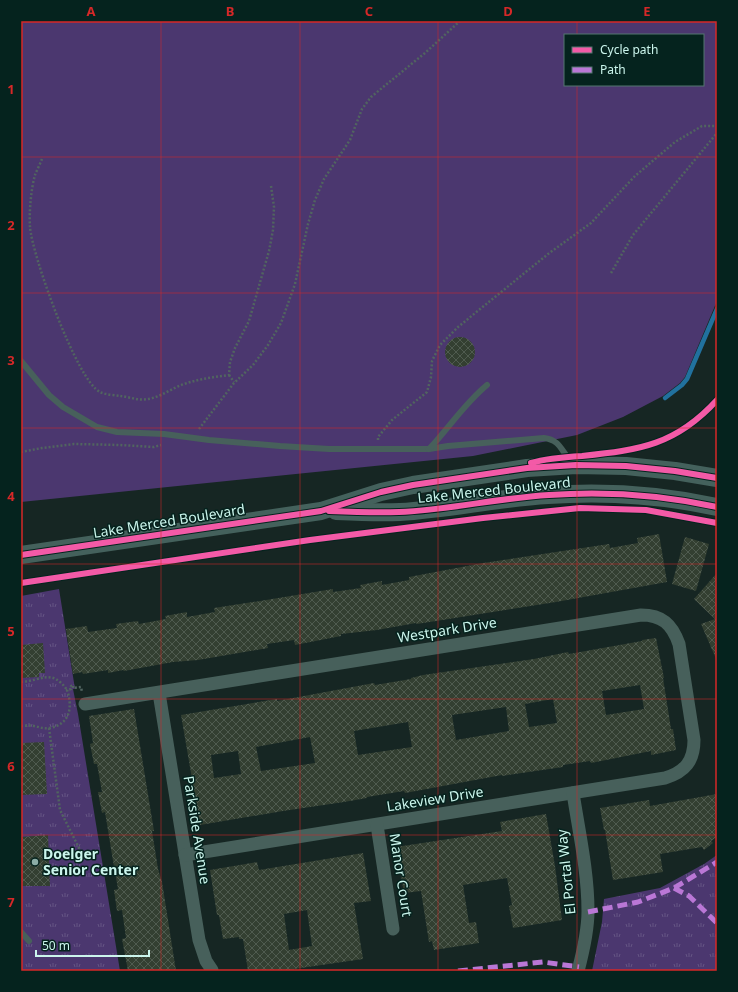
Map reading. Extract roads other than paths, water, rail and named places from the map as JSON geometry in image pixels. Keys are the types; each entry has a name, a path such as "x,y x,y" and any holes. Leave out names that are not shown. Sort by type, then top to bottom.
{"main road":[{"name":"Lake Merced Boulevard","path":"321,511 381,492 413,485 516,470 576,465 642,467 675,470 717,478"},
{"path":"714,506 717,485"},
{"name":"Lake Merced Boulevard","path":"21,555 321,511 399,512 547,495 580,493 646,496 714,506"}],"street":[{"name":"Westpark Drive","path":"85,704 641,615 649,615 657,617 672,628 679,644 694,740 692,757 687,765"},
{"name":"Parkside Avenue","path":"159,693 199,940 204,956 212,970"},
{"name":"Lakeview Drive","path":"185,855 665,778 678,773 687,765"},
{"name":"El Portal Way","path":"573,793 585,876 588,912 586,934 578,971"},
{"name":"Manor Court","path":"377,825 393,929"}],"lane":[{"path":"21,361 54,399 79,418 97,427 117,432 164,434 280,446 329,449 429,449 544,438 551,439 558,443 567,457 576,465"},
{"path":"429,449 461,410 487,385"},
{"path":"21,932 29,942"}],"waterway":[{"path":"665,398 682,385 687,379 717,309"}],"place":[{"name":"Doelger Senior Center","path":"35,862"}]}
